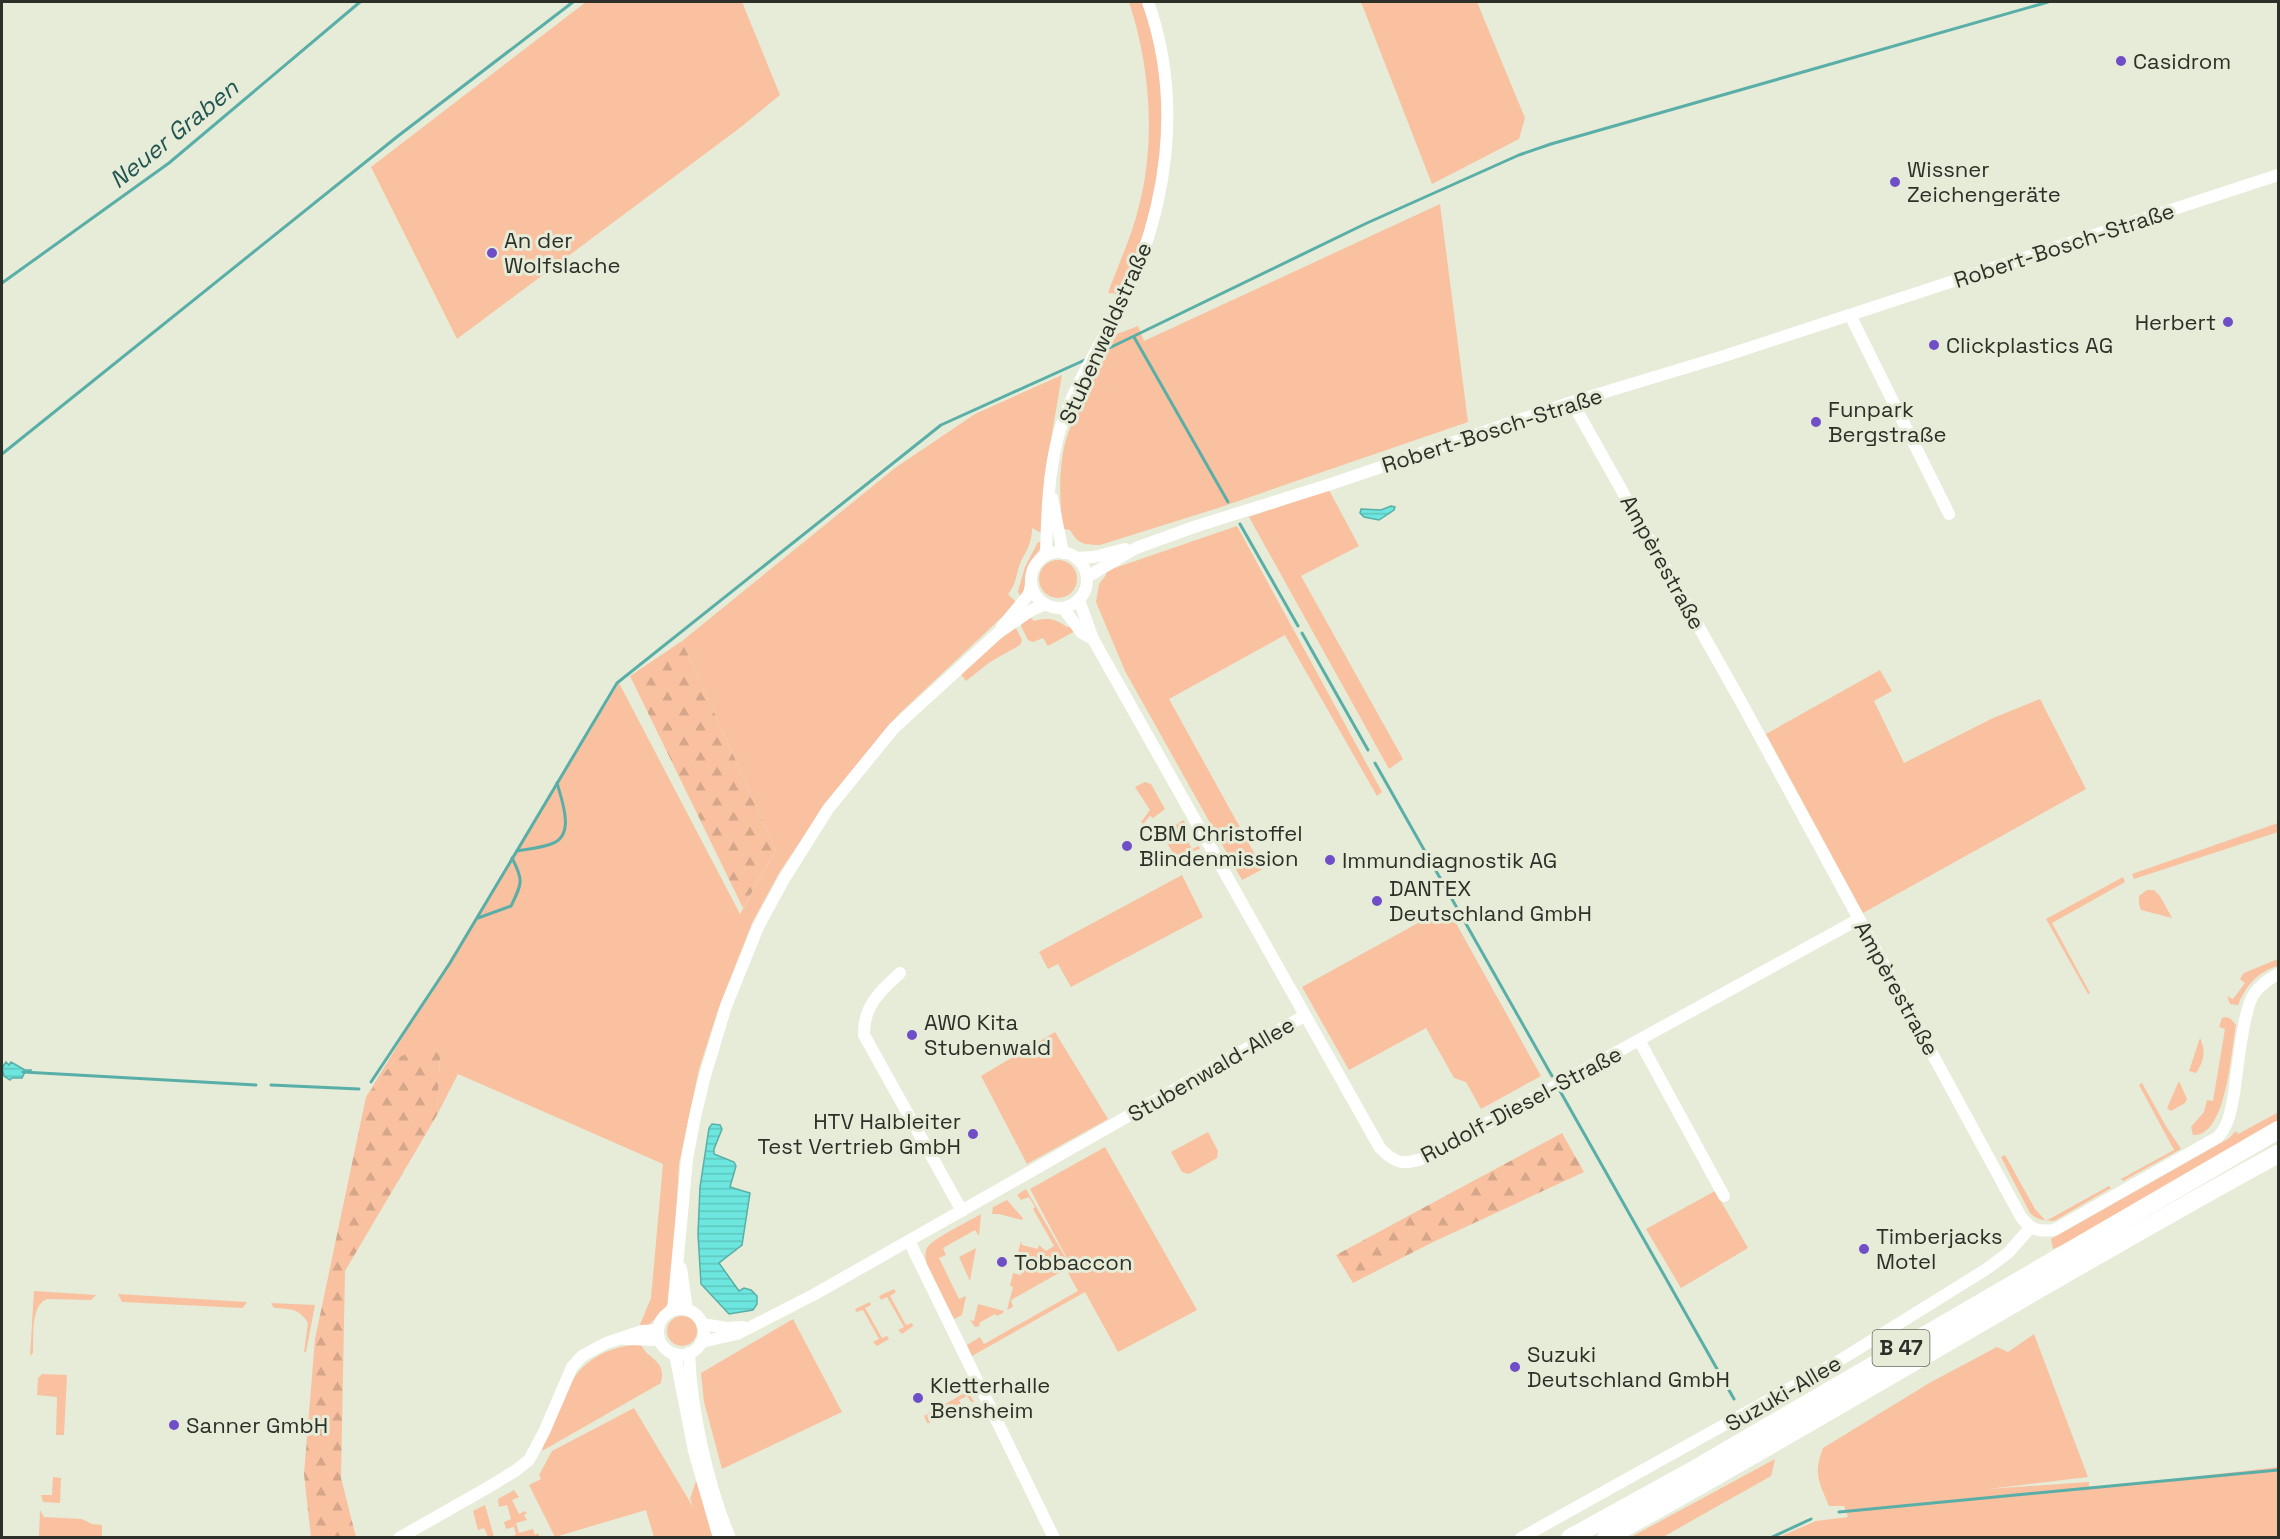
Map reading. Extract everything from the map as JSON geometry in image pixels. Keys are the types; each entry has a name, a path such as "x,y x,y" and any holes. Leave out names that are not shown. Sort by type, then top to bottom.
{"highway":[{"name":"B 47","path":"1570,1538 1688,1473 2278,1130"},
{"name":"B 47","path":"1606,1538 1708,1482 2168,1214 2278,1154"}],"street":[{"name":"Stubenwaldstraße","path":"1046,555 1050,488 1059,433 1084,372 1142,258 1156,214 1162,183 1167,100 1161,51 1148,2"},
{"name":"Robert-Bosch-Straße","path":"1046,555 1063,553 1076,558 1094,557 1136,548 1572,402 1850,315 2278,175"},
{"path":"1850,315 1949,514"},
{"name":"Ampèrestraße","path":"1572,402 1737,694 2021,1216 2030,1228"},
{"name":"Stubenwaldstraße","path":"1050,488 1063,553"},
{"name":"Robert-Bosch-Straße","path":"1087,577 1136,548"},
{"path":"1046,555 1035,565 1031,579 1032,587 1039,600 1053,608 1063,608 1079,600 1086,585 1087,577 1081,563 1076,558"},
{"path":"998,633 1006,619 1029,594 1032,587"},
{"name":"Stubenwald-Allee","path":"702,1341 737,1334 753,1327 1304,1016 1093,639 1079,600"},
{"path":"673,1310 687,1159 704,1079 726,1006 758,927 784,879 828,809 894,728 998,633 1030,611 1045,604"},
{"name":"Stubenwald-Allee","path":"1063,608 1082,633 1093,639"},
{"name":"Rudolf-Diesel-Straße","path":"1304,1016 1380,1148 1389,1158 1400,1163 1411,1163 1424,1158 1859,919"},
{"path":"900,973 876,995 864,1021 864,1035 962,1211"},
{"path":"2030,1228 2040,1232 2054,1230 2218,1137 2225,1130 2232,1104 2248,1004 2260,987 2278,974"},
{"name":"Rudolf-Diesel-Straße","path":"1639,1040 1724,1196"},
{"name":"Suzuki-Allee","path":"1521,1538 1837,1362 1985,1270 2008,1253 2030,1228"},
{"path":"909,1241 1054,1538"},
{"path":"679,1249 687,1310"},
{"path":"673,1310 687,1310 695,1314 702,1324 702,1341 689,1353 675,1354 666,1350 658,1335 663,1318 673,1310"},
{"name":"Stubenwald-Allee","path":"702,1324 727,1328 753,1327"},
{"path":"399,1538 523,1466 538,1446 572,1367 582,1356 606,1342 623,1339 642,1331 658,1335"},
{"path":"689,1353 694,1401 703,1448 730,1538"},
{"path":"675,1354 694,1451 719,1538"}],"green space":[{"name":"An der Wolfslache","path":"586,2 742,2 780,95 741,127 457,339 371,167"},
{"path":"1129,2 1143,2 1152,35 1160,69 1163,127 1157,185 1150,213 1132,268 1120,294 1108,293 1139,206 1148,156 1149,130 1142,51"},
{"path":"1361,2 1477,2 1525,118 1519,139 1432,184"},
{"path":"1440,204 1468,422 1218,508 1100,545 1082,543 1070,530 1063,529 1060,479 1065,442 1091,382 1117,334 1138,326 1144,341"},
{"path":"1062,375 1044,480 1045,535 1032,528 1029,546 1008,594 1017,603 899,714 824,806 779,873 752,923 718,1010 699,1069 679,1164 671,1298 654,1320 648,1325 639,1327 651,1298 663,1164 458,1074 437,1115 440,1057 395,1059 366,1097 619,683 740,914 776,850 682,641 895,468 975,414"},
{"path":"1329,490 1359,546 1301,576 1403,759 1389,769 1249,517"},
{"path":"1237,526 1382,792 1377,796 1285,635 1169,699 1263,869 1242,880 1125,671 1096,602 1099,584 1106,575 1106,571"},
{"path":"1038,542 1043,542 1029,564 1021,598 1018,591 1025,567"},
{"path":"1058,560 1072,565 1077,579 1072,593 1058,598 1044,593 1039,579 1044,565"},
{"path":"1029,616 1034,621 1048,619 1067,627 1071,626 1075,631 1048,646 1043,638 1033,642 1028,640 1021,626"},
{"path":"1015,626 1022,640 1020,645 990,662 966,681 960,673"},
{"path":"682,641 776,850 743,908 630,676"},
{"path":"1880,670 1892,691 1874,701 1904,763 1993,718 2040,699 2086,789 1863,913 1766,734"},
{"path":"1145,782 1151,784 1165,809 1153,818 1150,816 1143,824 1141,822 1150,810 1135,787"},
{"path":"1183,820 1188,826 1182,830 1192,849 1199,846 1200,849 1187,853 1190,858 1178,865 1178,861 1162,835"},
{"path":"2278,823 2278,832 2134,879 2132,874"},
{"path":"1182,875 1203,917 1071,987 1058,964 1048,969 1039,952"},
{"path":"2123,877 2125,882 2052,923 2090,993 2088,994 2046,919"},
{"path":"2147,890 2154,890 2160,896 2172,918 2141,910 2139,896"},
{"path":"1447,907 1541,1076 1481,1109 1466,1082 1454,1078 1426,1028 1349,1070 1302,987"},
{"path":"2278,959 2277,966 2253,981 2238,1005 2230,1004 2227,996 2233,999 2245,983 2240,979 2244,973"},
{"path":"2226,1017 2236,1025 2229,1071 2220,1108 2213,1122 2204,1132 2193,1135 2191,1127 2204,1112 2207,1100 2213,1101 2225,1029 2219,1027 2222,1018"},
{"path":"1055,1032 1108,1119 1027,1164 981,1076"},
{"path":"2200,1038 2203,1056 2196,1073 2189,1071"},
{"path":"431,1043 440,1057 437,1115 345,1271 341,1478 356,1537 311,1537 304,1474 315,1339 366,1097 395,1059"},
{"path":"2179,1081 2187,1099 2185,1103 2171,1111 2167,1108"},
{"path":"2142,1083 2181,1149 2123,1181 2121,1179 2174,1150 2139,1085"},
{"path":"2278,1107 2278,1123 2068,1243 2053,1249 2051,1239 2228,1139 2236,1131 2238,1134 2277,1113"},
{"path":"1208,1132 1218,1151 1217,1158 1189,1174 1182,1172 1171,1152"},
{"path":"1562,1133 1584,1172 1431,1243 1353,1283 1336,1255"},
{"path":"1105,1147 1197,1310 1118,1352 1085,1292 972,1356 967,1345 980,1337 984,1344 1078,1291 1066,1269 1011,1300 1013,1307 1007,1310 1013,1287 1010,1286 1013,1273 1021,1275 1025,1259 1017,1256 1021,1241 1022,1245 1038,1249 1039,1245 1046,1251 1054,1246 1033,1209 1035,1207 1029,1197 1021,1200 1017,1195 1026,1189 1079,1281 1030,1189"},
{"path":"2005,1155 2035,1209 2046,1221 2030,1213 2001,1157"},
{"path":"2109,1186 2111,1188 2054,1221 2047,1221"},
{"path":"1715,1191 1748,1248 1681,1288 1646,1229"},
{"path":"1007,1200 1023,1218 1022,1220 992,1214 993,1207"},
{"path":"981,1214 979,1236 975,1230 943,1248 946,1255 939,1258 959,1299 966,1296 962,1315 954,1319 928,1268 926,1251 936,1239"},
{"path":"976,1248 970,1281 959,1257"},
{"path":"894,1289 896,1292 890,1296 906,1325 912,1323 913,1326 902,1334 898,1330 904,1327 887,1297 881,1300 879,1296"},
{"path":"34,1291 96,1295 91,1300 47,1299 42,1302 35,1315 33,1353 30,1356"},
{"path":"118,1294 247,1302 243,1308 122,1302"},
{"path":"870,1302 871,1305 865,1308 882,1338 887,1336 889,1339 877,1346 873,1342 879,1339 863,1310 856,1312 855,1309"},
{"path":"271,1303 315,1305 306,1352 304,1352 308,1323 305,1318 294,1310 274,1308"},
{"path":"978,1304 1004,1311 975,1327 970,1320 974,1321"},
{"path":"682,1316 693,1320 697,1331 693,1342 682,1346 671,1342 667,1331 671,1320"},
{"path":"793,1319 842,1412 722,1469 704,1402 701,1373"},
{"path":"2034,1334 2088,1477 1988,1489 2089,1482 2089,1489 2278,1467 2278,1537 1779,1537 1816,1521 1848,1517 1844,1506 1829,1506 1820,1484 1818,1465 1823,1448 1931,1382 1997,1347 2008,1352"},
{"path":"641,1344 659,1364 662,1375 661,1383 542,1451 564,1394 585,1365 600,1355 618,1348"},
{"path":"42,1374 67,1375 64,1435 56,1435 57,1397 37,1395 38,1378"},
{"path":"968,1391 974,1402 971,1402 967,1396 959,1400 962,1408 955,1411 952,1404 927,1415 930,1423 927,1423 924,1416"},
{"path":"634,1408 694,1508 690,1499 696,1481 716,1537 654,1537 646,1510 555,1537 529,1485 541,1479 539,1475 552,1451"},
{"path":"1775,1459 1771,1476 1663,1537 1631,1537"},
{"path":"53,1477 61,1478 60,1503 43,1502 41,1495 52,1495"},
{"path":"514,1490 519,1497 512,1500 519,1514 525,1511 527,1513 524,1515 527,1520 516,1523 519,1533 533,1529 535,1535 538,1533 540,1537 509,1537 516,1535 514,1527 506,1529 504,1522 511,1519 507,1505 499,1507 498,1499"},
{"path":"485,1505 494,1537 488,1537 484,1528 478,1530 473,1511"},
{"path":"40,1510 44,1517 82,1519 92,1524 102,1525 102,1537 39,1537"}],"water":[{"path":"1391,506 1395,507 1394,510 1379,520 1364,517 1360,513 1361,509 1381,510"},
{"path":"6,1062 9,1065 11,1062 25,1070 31,1070 25,1072 22,1078 10,1080 4,1076 2,1068"},
{"path":"712,1124 720,1125 722,1129 714,1154 734,1162 736,1166 730,1187 750,1193 742,1245 719,1263 739,1291 744,1288 751,1290 757,1296 757,1304 753,1310 729,1314 701,1284 698,1234 700,1187 709,1128"}],"waterway":[{"name":"Neuer Graben","path":"2,283 169,163 360,2"},
{"path":"2,454 398,136 573,2"},
{"path":"1099,353 1367,223 1519,155 2048,2"},
{"path":"1134,337 1228,502"},
{"path":"371,1082 450,963 617,683 941,425 1087,359"},
{"path":"1240,524 1298,626"},
{"path":"1302,633 1368,750"},
{"path":"1375,763 1552,1076"},
{"path":"517,851 551,844 559,840 563,834 564,808 557,783"},
{"path":"478,918 511,906 520,882 512,858"},
{"path":"23,1072 256,1085"},
{"path":"271,1085 359,1089"},
{"path":"1560,1091 1734,1399"},
{"path":"1839,1512 2278,1470"},
{"path":"1770,1538 1811,1519"}],"place":[{"name":"Casidrom","path":"2121,61"},
{"name":"Wissner Zeichengeräte","path":"1895,182"},
{"name":"An der Wolfslache","path":"492,253"},
{"name":"Herbert","path":"2228,322"},
{"name":"Clickplastics AG","path":"1934,345"},
{"name":"Funpark Bergstraße","path":"1816,422"},
{"name":"CBM Christoffel Blindenmission","path":"1127,846"},
{"name":"Immundiagnostik AG","path":"1330,860"},
{"name":"DANTEX Deutschland GmbH","path":"1377,901"},
{"name":"AWO Kita Stubenwald","path":"912,1035"},
{"name":"HTV Halbleiter Test Vertrieb GmbH","path":"973,1134"},
{"name":"Timberjacks Motel","path":"1864,1249"},
{"name":"Tobbaccon","path":"1002,1262"},
{"name":"Suzuki Deutschland GmbH","path":"1515,1367"},
{"name":"Kletterhalle Bensheim","path":"918,1398"},
{"name":"Sanner GmbH","path":"174,1425"}]}
